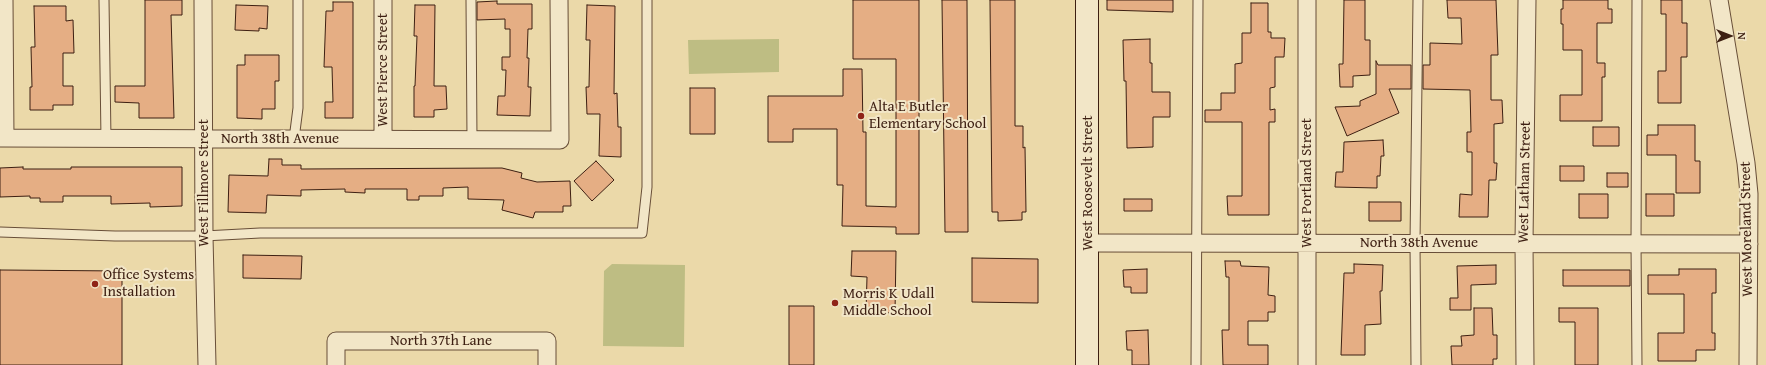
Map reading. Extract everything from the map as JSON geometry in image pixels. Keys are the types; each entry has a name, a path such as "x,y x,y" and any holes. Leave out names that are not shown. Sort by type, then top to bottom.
{"street":[{"path":"3,138 4,0"},
{"name":"West Fillmore Street","path":"203,0 204,236 207,365"},
{"name":"West Pierce Street","path":"382,139 383,0"},
{"name":"North 38th Avenue","path":"3,138 560,140 559,0"},
{"name":"West Roosevelt Street","path":"1087,0 1088,365"},
{"name":"West Portland Street","path":"1307,0 1307,365"},
{"name":"West Latham Street","path":"1525,365 1524,244 1527,0"},
{"name":"West Moreland Street","path":"1718,0 1746,163 1749,194 1748,365"},
{"name":"North 38th Avenue","path":"1088,243 1749,244"},
{"name":"North 37th Lane","path":"336,365 336,341 547,341 547,365"}],"lane":[{"path":"104,0 106,139"},
{"path":"294,139 298,108 298,0"},
{"path":"471,0 472,140"},
{"path":"0,232 115,236 204,236 260,233 642,233 646,187 647,0"},
{"path":"1196,365 1198,243 1198,0"},
{"path":"1416,365 1415,243 1418,0"},
{"path":"1637,0 1636,244 1638,365"}],"shaded area":[{"path":"779,39 779,72 689,74 688,40"},
{"path":"612,264 685,265 684,347 603,346 604,271"}],"building":[{"path":"145,0 182,0 182,15 171,15 174,118 139,118 139,103 115,102 115,86 145,86"},
{"path":"853,0 919,0 919,234 896,234 896,227 842,226 843,185 837,185 837,129 793,129 793,142 768,142 768,96 843,96 843,69 862,69 863,132 866,132 866,206 896,207 896,59 853,59"},
{"path":"942,0 967,0 968,232 945,232"},
{"path":"990,0 1015,0 1015,126 1023,126 1023,148 1025,147 1026,212 1022,212 1022,220 998,221 998,212 992,212"},
{"path":"1107,0 1173,0 1173,12 1107,10"},
{"path":"1344,0 1365,0 1365,40 1370,40 1370,75 1353,76 1353,87 1340,87 1339,64 1343,64"},
{"path":"1447,0 1496,0 1498,55 1491,55 1491,100 1502,100 1503,123 1494,124 1494,163 1497,163 1496,180 1489,180 1488,217 1459,217 1460,194 1472,195 1472,152 1467,152 1467,132 1471,132 1470,90 1423,89 1423,65 1430,65 1430,43 1462,44 1461,18 1448,18"},
{"path":"1563,0 1608,0 1608,9 1612,9 1612,23 1597,23 1597,63 1605,63 1605,77 1602,77 1602,121 1560,121 1560,95 1582,95 1582,50 1563,50 1563,24 1561,24 1561,9 1563,9"},
{"path":"1661,0 1682,0 1682,23 1687,23 1687,57 1681,57 1681,103 1658,103 1658,71 1666,71 1666,14 1661,14"},
{"path":"497,1 497,4 532,4 532,29 528,29 527,58 529,58 528,87 531,87 530,116 497,115 498,96 505,96 506,70 502,70 502,57 510,57 510,29 505,29 505,19 477,20 477,2"},
{"path":"333,2 353,2 353,118 325,118 325,102 333,102 332,67 324,67 326,11 333,11"},
{"path":"1251,3 1268,3 1268,32 1271,32 1271,38 1285,38 1284,57 1275,57 1275,87 1270,88 1270,110 1275,109 1275,122 1269,122 1269,215 1228,215 1227,196 1242,196 1242,122 1205,122 1205,110 1221,110 1221,93 1235,93 1235,64 1242,63 1242,33 1251,33"},
{"path":"236,5 268,6 267,29 259,28 259,31 235,30"},
{"path":"415,5 435,5 434,86 446,86 447,109 434,110 434,117 414,117 417,36 414,36"},
{"path":"587,5 615,6 614,94 617,93 618,127 621,127 621,157 599,156 600,114 587,114 586,87 589,87 590,40 586,40"},
{"path":"34,6 66,6 66,21 73,20 74,53 63,53 63,86 73,86 73,105 53,105 53,110 30,110 30,87 32,87 31,47 35,47"},
{"path":"1150,39 1152,92 1170,92 1170,117 1153,117 1153,147 1127,148 1126,81 1124,81 1123,40"},
{"path":"245,55 279,55 279,81 275,81 275,109 262,109 262,119 237,118 237,65 245,65"},
{"path":"1376,61 1378,65 1411,65 1411,89 1389,89 1399,113 1347,136 1335,107 1360,106 1360,101 1376,94"},
{"path":"690,88 715,88 715,134 690,134"},
{"path":"1658,125 1695,125 1695,161 1700,161 1700,193 1676,193 1676,155 1647,155 1647,135 1658,135"},
{"path":"1593,127 1619,127 1619,146 1593,146"},
{"path":"1383,140 1384,156 1381,156 1380,176 1377,176 1377,188 1335,187 1336,172 1343,172 1344,142"},
{"path":"269,159 282,159 282,165 301,165 301,169 502,168 522,173 521,178 537,182 570,181 571,206 563,206 563,212 535,212 533,218 502,210 504,200 468,199 468,187 443,188 443,196 419,196 419,200 407,200 407,189 365,189 365,193 345,192 345,189 301,190 301,196 267,195 266,213 228,212 229,175 268,176"},
{"path":"596,161 614,180 592,201 574,181"},
{"path":"1560,166 1584,166 1584,181 1560,181"},
{"path":"23,167 23,169 71,169 71,167 182,167 182,206 150,207 150,203 111,204 111,196 63,196 63,202 40,202 40,198 30,198 30,196 0,197 0,168"},
{"path":"1607,173 1628,173 1628,187 1607,187"},
{"path":"1579,194 1608,194 1608,218 1579,218"},
{"path":"1646,194 1674,194 1674,216 1646,216"},
{"path":"1124,199 1152,199 1152,211 1124,211"},
{"path":"1369,202 1401,202 1401,221 1369,221"},
{"path":"852,251 896,251 895,313 866,312 867,277 851,276"},
{"path":"243,255 302,256 301,279 243,278"},
{"path":"972,258 1038,259 1038,303 972,302"},
{"path":"1225,261 1240,261 1241,266 1269,267 1268,295 1275,296 1275,312 1268,312 1268,321 1248,321 1248,345 1268,345 1268,365 1223,365 1222,330 1229,330 1229,277 1226,277"},
{"path":"1354,264 1383,265 1382,291 1380,291 1381,324 1365,325 1365,355 1341,355 1344,273 1354,273"},
{"path":"1496,265 1496,284 1471,285 1471,310 1450,310 1450,298 1458,298 1457,266"},
{"path":"1147,269 1147,293 1131,293 1131,287 1124,287 1123,270"},
{"path":"1679,269 1716,269 1716,293 1712,293 1712,333 1715,333 1715,350 1696,350 1696,361 1658,361 1658,333 1684,333 1684,294 1648,294 1648,275 1679,275"},
{"path":"0,270 122,271 122,365 0,365"},
{"path":"1563,270 1630,270 1630,286 1563,286"},
{"path":"789,306 814,306 814,365 789,365"},
{"path":"1474,308 1492,308 1493,335 1497,335 1497,359 1493,359 1493,365 1452,365 1451,346 1462,346 1461,336 1474,335"},
{"path":"1559,308 1598,308 1598,365 1575,365 1575,322 1559,322"},
{"path":"1148,330 1149,365 1132,365 1132,350 1127,350 1126,331"}],"place":[{"name":"Alta E Butler Elementary School","path":"861,116"},
{"name":"Office Systems Installation","path":"95,284"},
{"name":"Morris K Udall Middle School","path":"835,303"}]}
